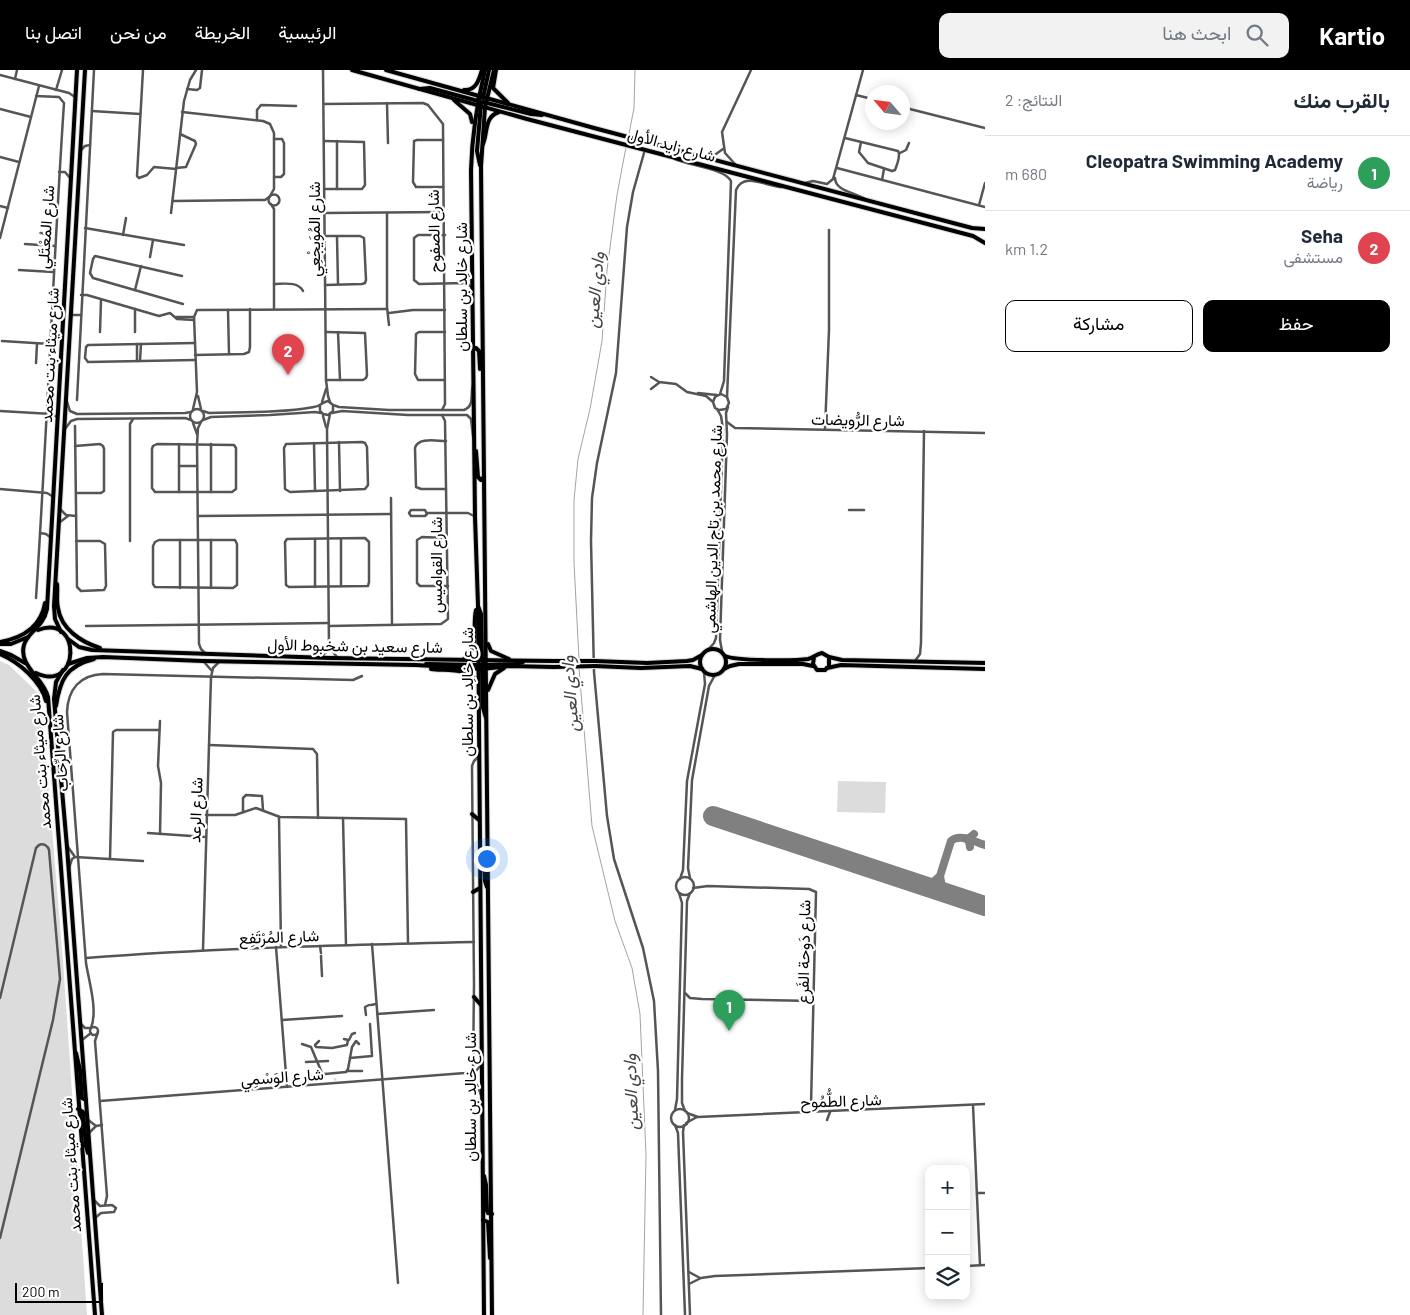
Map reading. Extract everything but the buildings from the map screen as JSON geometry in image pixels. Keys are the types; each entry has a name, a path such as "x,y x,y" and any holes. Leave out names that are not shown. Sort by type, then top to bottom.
{"main road":[{"name":"شارع ميثاء بنت محمد","path":"30,635 41,624 46,614 77,70"},
{"name":"شارع ميثاء بنت محمد","path":"61,632 54,612 55,580 84,70"},
{"name":"شارع زايد الأول","path":"352,70 450,98 510,105 972,228 985,229"},
{"name":"شارع زايد الأول","path":"387,70 451,89 507,113 973,236 985,243"},
{"path":"451,89 472,89 478,82 483,70"},
{"name":"شارع خالِد بن سلطان","path":"483,70 481,146 482,376 486,634 482,664 478,757 484,1315"},
{"path":"481,166 477,159 477,151 482,102 489,70"},
{"path":"495,70 493,88 510,105"},
{"name":"شارع خالِد بن سلطان","path":"492,1315 487,697 482,664 478,605 475,517 471,170 473,138 482,102 495,70"},
{"path":"419,89 430,88 530,114 545,114"},
{"path":"450,98 471,115 473,138"},
{"path":"481,146 485,138 486,125 492,116 497,112 507,113"},
{"path":"473,349 479,351 482,376"},
{"path":"474,446 478,457 478,478 481,480 484,477"},
{"path":"55,580 58,609 62,622 79,640 104,649"},
{"path":"0,643 19,637 38,621 45,606 48,584"},
{"path":"463,660 469,655 474,644 474,620 478,605"},
{"path":"32,670 37,674 51,676 63,670 68,664 72,651 68,639 61,632 48,628 34,632"},
{"path":"486,634 488,647 491,650 506,658 534,661"},
{"path":"0,643 18,642 30,635"},
{"path":"27,664 24,659 23,649 30,635"},
{"name":"شارع سعيد بن شخبوط الأول","path":"68,639 83,648 191,654 463,660 482,664 510,666 554,667 687,661 702,655"},
{"path":"724,669 727,661 722,651 714,648 702,655 700,662 703,670 715,675 724,669 739,664 800,664 813,666 820,670 841,665 985,669"},
{"path":"0,653 15,657 27,664"},
{"path":"0,653 16,662 38,684 49,711"},
{"path":"725,656 736,659 802,659 814,657 816,654 822,653 840,660 985,663"},
{"path":"55,711 59,688 64,677 81,662 103,656"},
{"name":"شارع سعيد بن شخبوط الأول","path":"68,664 87,658 103,656 203,661 421,666 516,664 524,661 554,661 641,668 690,666 703,670"},
{"path":"813,666 814,657"},
{"path":"827,668 830,662 829,657"},
{"name":"شارع ميثاء بنت محمد","path":"27,664 46,690 49,711 95,1315"},
{"path":"416,665 482,664 483,708 486,720"},
{"path":"421,666 436,670 460,671 475,679 477,682 479,712"},
{"path":"487,697 490,682 496,672 510,666"},
{"name":"شارع ميثاء بنت محمد","path":"63,670 55,686 55,711 69,868 102,1315"},
{"path":"472,814 479,820"},
{"path":"479,858 484,860 485,881 489,888"},
{"path":"473,892 480,888"},
{"path":"474,997 481,1005"},
{"path":"75,1048 78,1058 82,1098 86,1100"},
{"path":"78,1109 83,1111 86,1146 90,1160"},
{"path":"482,1172 486,1185 487,1211 492,1214"},
{"path":"483,1220 488,1222 489,1250 492,1262"}],"street":[{"path":"15,79 17,70"},
{"path":"56,90 62,70"},
{"path":"76,400 88,145 94,70"},
{"path":"143,70 137,176 139,178 143,178 155,167 186,167 196,144 195,141 180,134"},
{"path":"172,213 182,112 187,89 196,70"},
{"path":"187,89 197,90 200,88 202,70"},
{"path":"735,164 727,157 722,136 723,130 751,70"},
{"path":"863,70 835,176 835,183 838,187 852,191 865,199"},
{"name":"شارع المُوَيجْعِي","path":"321,404 326,385 324,71"},
{"path":"0,75 69,93 76,98"},
{"path":"0,238 39,86"},
{"path":"69,93 77,89"},
{"path":"856,95 865,97"},
{"name":"شارع المُعْتَلي","path":"36,96 59,97 63,101 36,598"},
{"name":"شارع الصفوح","path":"324,104 426,104 442,124 445,235 445,404 442,410"},
{"path":"387,104 388,143"},
{"path":"257,120 258,108 261,106 296,106"},
{"path":"0,109 31,117"},
{"path":"910,109 985,128"},
{"path":"92,112 140,114"},
{"path":"182,112 257,120 270,124 274,130 274,189 280,200 274,209 274,309"},
{"path":"845,138 900,153"},
{"path":"81,139 88,145"},
{"path":"274,139 282,139 284,143 284,175 274,178"},
{"path":"443,140 417,140 414,142 413,184 417,188 444,187"},
{"path":"324,141 364,142 365,185 362,189 324,189"},
{"path":"337,141 337,189"},
{"path":"861,142 859,151 864,160 870,164 892,171 895,170 900,153 906,150 909,143"},
{"path":"80,150 88,145"},
{"path":"705,156 716,154 724,148"},
{"path":"644,153 633,192 627,227 616,373 597,463 592,498 591,541 594,672 607,816 614,859 643,948 654,1001 658,1071 661,1315"},
{"path":"667,155 682,163 724,173 731,181 724,381 719,395 713,402"},
{"path":"0,157 19,162"},
{"name":"شارع المُعْتَلي","path":"59,172 65,172 72,166"},
{"path":"837,168 985,207"},
{"path":"882,180 884,168"},
{"name":"شارع المُعْتَلي","path":"65,172 71,180"},
{"path":"804,183 813,181 827,184 835,176"},
{"path":"651,377 661,382 674,384 687,392 706,396 717,409 722,410 728,407 730,403 727,397 736,190 740,184 748,180 785,187"},
{"path":"979,205 984,193 985,182"},
{"path":"173,201 265,200 274,189"},
{"path":"270,196 277,195"},
{"path":"270,196 270,204"},
{"path":"265,200 274,209"},
{"path":"270,204 277,205"},
{"path":"0,206 8,208"},
{"path":"324,213 444,212"},
{"path":"387,213 387,308 389,325"},
{"path":"123,234 126,218"},
{"path":"85,228 184,245"},
{"path":"824,429 829,330 829,230"},
{"path":"445,235 418,235 413,240 415,282 466,283 473,276"},
{"path":"325,236 360,236 364,238 366,280 362,284 325,284"},
{"path":"337,237 338,284"},
{"path":"150,257 153,240"},
{"path":"26,244 55,246"},
{"path":"182,276 95,256 90,273 91,277 183,304"},
{"path":"83,265 91,266"},
{"path":"135,290 141,266"},
{"path":"19,270 53,272"},
{"path":"466,283 473,289"},
{"path":"274,284 298,285 302,291"},
{"path":"81,296 92,297 160,316 170,313 177,318 192,319"},
{"path":"100,332 101,300"},
{"path":"207,654 201,649 199,644 197,436 202,421 202,410 197,392 192,319 195,312 200,310 387,308"},
{"path":"135,309 135,332"},
{"path":"195,355 244,354 250,350 250,309"},
{"path":"228,310 229,354"},
{"path":"389,313 413,310 445,310"},
{"path":"70,315 80,315"},
{"path":"326,332 362,331 365,332 366,336 366,378 363,380 326,380"},
{"path":"338,332 340,380"},
{"path":"445,332 419,332 416,334 414,374 418,380 445,380"},
{"path":"2,341 50,344"},
{"path":"195,343 88,345 85,353 85,359 88,362 195,360"},
{"path":"36,363 37,344"},
{"path":"139,344 139,361"},
{"path":"78,352 85,353"},
{"path":"651,389 661,382"},
{"path":"66,401 70,411 77,414 183,413 192,410 202,410 211,413 271,411 316,407 321,404 389,410 464,410 470,407 471,392 474,384"},
{"name":"شارع المُوَيجْعِي","path":"326,385 334,409 331,414"},
{"path":"197,392 192,410 192,421 197,436"},
{"path":"697,394 727,397"},
{"path":"321,404 327,428"},
{"path":"445,404 449,410"},
{"name":"شارع محمد بن تاج الدين الهاشمي","path":"722,651 720,640 727,434 726,413 728,407"},
{"path":"52,414 59,409"},
{"name":"شارع محمد بن تاج الدين الهاشمي","path":"708,650 713,646 716,638 721,510 723,429 721,416 717,409"},
{"path":"0,410 47,413 52,414 58,419"},
{"path":"64,430 74,420 185,418 195,423 211,417 316,412 331,414 342,411 464,415 470,417 472,434 475,439"},
{"path":"321,657 329,647 327,428 331,414"},
{"name":"شارع القواميس","path":"86,626 199,624 392,625 444,623 448,617 448,586 446,442 445,421 442,415"},
{"path":"445,421 449,415"},
{"path":"127,418 130,424 130,541"},
{"path":"130,424 133,418"},
{"path":"727,422 735,428 727,434"},
{"path":"75,426 76,583 77,588 81,590 102,591 106,587 105,544 100,541 76,541"},
{"name":"شارع الرُّويضات","path":"735,428 985,432"},
{"path":"914,662 920,654 924,432"},
{"path":"446,442 420,441 416,444 415,448 416,487 421,489 446,489"},
{"path":"339,442 340,491"},
{"path":"339,442 362,442 367,445 367,488 364,490 288,492 284,486 285,445 288,443 339,442"},
{"path":"314,443 315,491"},
{"path":"156,444 211,444 232,444 236,446 237,487 232,492 154,491 152,449 156,444"},
{"path":"179,444 180,492"},
{"path":"211,444 211,492"},
{"path":"76,446 102,445 104,449 104,491 101,493 76,493"},
{"path":"179,466 197,466"},
{"path":"47,493 54,487"},
{"path":"0,489 43,492 54,498"},
{"path":"391,498 392,625"},
{"path":"468,513 475,507"},
{"path":"60,508 68,516"},
{"path":"427,513 425,510 411,510 409,513 411,516 425,516 427,513 468,513 475,517"},
{"path":"849,510 864,510"},
{"path":"198,516 391,514"},
{"path":"59,523 68,516 76,516"},
{"path":"46,534 52,529"},
{"path":"40,533 46,534 51,538"},
{"path":"447,538 422,537 417,540 417,582 420,586 448,586"},
{"path":"341,538 342,586"},
{"path":"341,538 365,538 369,542 369,585 289,587 286,585 285,542 288,539 341,538"},
{"path":"315,539 315,587"},
{"path":"159,540 180,540 235,540 237,543 238,584 233,588 158,588 153,584 153,546 159,540"},
{"path":"180,540 180,588"},
{"path":"210,540 211,588"},
{"path":"191,654 199,644"},
{"path":"329,647 338,658"},
{"path":"920,654 926,662"},
{"path":"203,661 212,671"},
{"name":"شارع الرعد","path":"203,950 211,677 212,671 220,661"},
{"path":"685,1315 678,1135 671,1117 675,1110 677,1099 682,901 676,885 683,870 685,793 705,684 703,670"},
{"name":"شارع الرِّحاب","path":"98,1028 94,1021 86,958 67,712 69,699 75,685 80,680 95,674 353,680 362,676"},
{"path":"690,1315 683,1134 688,1118 682,1100 687,901 693,888 688,866 692,780 710,683 715,675"},
{"path":"160,721 160,834"},
{"path":"110,859 112,732 116,730 159,730"},
{"path":"209,745 313,749 317,754 318,818"},
{"path":"473,1072 472,766 478,757"},
{"path":"243,812 243,798 246,795 262,796 263,810"},
{"path":"206,815 235,815 254,808 279,817 406,819 408,944"},
{"path":"279,817 280,947"},
{"path":"343,818 346,945"},
{"path":"148,833 206,837"},
{"path":"0,998 36,848 44,844 48,849 60,985 0,1238"},
{"path":"67,847 77,858"},
{"path":"69,868 72,859 77,858 143,861"},
{"path":"680,878 690,878"},
{"name":"شارع دَوحة الفَرع","path":"693,888 708,886 809,889 814,891 816,901 812,1105 815,1112"},
{"path":"679,893 690,893"},
{"name":"شارع المُرْتَفِع","path":"86,958 203,950 474,942"},
{"path":"372,944 398,1283"},
{"path":"320,946 322,976"},
{"path":"276,947 287,1087"},
{"path":"685,993 690,998 814,1001"},
{"path":"684,1004 690,998"},
{"path":"366,1015 365,1007 376,1004"},
{"path":"377,1014 434,1010"},
{"path":"282,1020 342,1016"},
{"name":"شارع الرِّحاب","path":"91,1028 94,1021"},
{"path":"79,1022 85,1028 98,1028 95,1041 107,1196 104,1212"},
{"path":"350,1058 370,1057 372,1055 370,1024"},
{"path":"91,1028 91,1034 95,1041"},
{"path":"81,1041 86,1036 98,1032"},
{"path":"315,1046 332,1048 348,1043 352,1034 355,1033"},
{"path":"344,1039 352,1047"},
{"path":"313,1050 319,1040"},
{"path":"347,1072 352,1047 356,1041 360,1044"},
{"path":"302,1044 310,1046 313,1050 324,1074"},
{"path":"306,1062 328,1060"},
{"name":"شارع الوَسْمِي","path":"100,1101 287,1087 335,1081 382,1080 465,1074 476,1071 481,1065"},
{"path":"308,1076 362,1071"},
{"path":"334,1074 335,1081"},
{"path":"465,1074 474,1077 482,1097"},
{"name":"شارع الطُّمُوح","path":"686,1112 698,1117 985,1104"},
{"path":"806,1112 812,1105"},
{"path":"973,1105 980,1265"},
{"path":"675,1110 679,1109 686,1112"},
{"path":"826,1120 830,1111"},
{"name":"شارع الطُّمُوح","path":"685,1124 698,1117"},
{"path":"87,1119 96,1126"},
{"path":"675,1125 685,1124"},
{"path":"88,1133 96,1126 102,1125"},
{"path":"977,1193 985,1193"},
{"path":"94,1219 98,1214 115,1211 116,1208 107,1196"},
{"path":"93,1199 98,1204 104,1206 113,1205"},
{"path":"970,1266 985,1265"},
{"path":"688,1271 700,1278 925,1268"},
{"path":"689,1284 700,1278"}],"shaded area":[{"path":"0,661 9,665 39,694 63,960 87,1315 0,1315"},
{"path":"838,781 886,782 885,813 837,812"}],"waterway":[{"name":"وادي العين","path":"627,144 634,108 635,70"},
{"name":"وادي العين","path":"579,659 574,563 574,500 578,459 590,409 602,341 607,270 617,195 626,147"},
{"name":"وادي العين","path":"579,668 592,826 615,921 632,968 640,1014 646,1155 643,1315"}],"taxiway":[{"path":"970,847 969,841 966,839 974,834"},
{"path":"940,876 951,841 963,838 985,845"},
{"path":"923,885 931,884 940,876 942,887 949,894"}],"runway":[{"path":"713,816 985,906"}],"place":[{"name":"Seha","path":"288,375"},
{"name":"Cleopatra Swimming Academy","path":"729,1031"}]}
